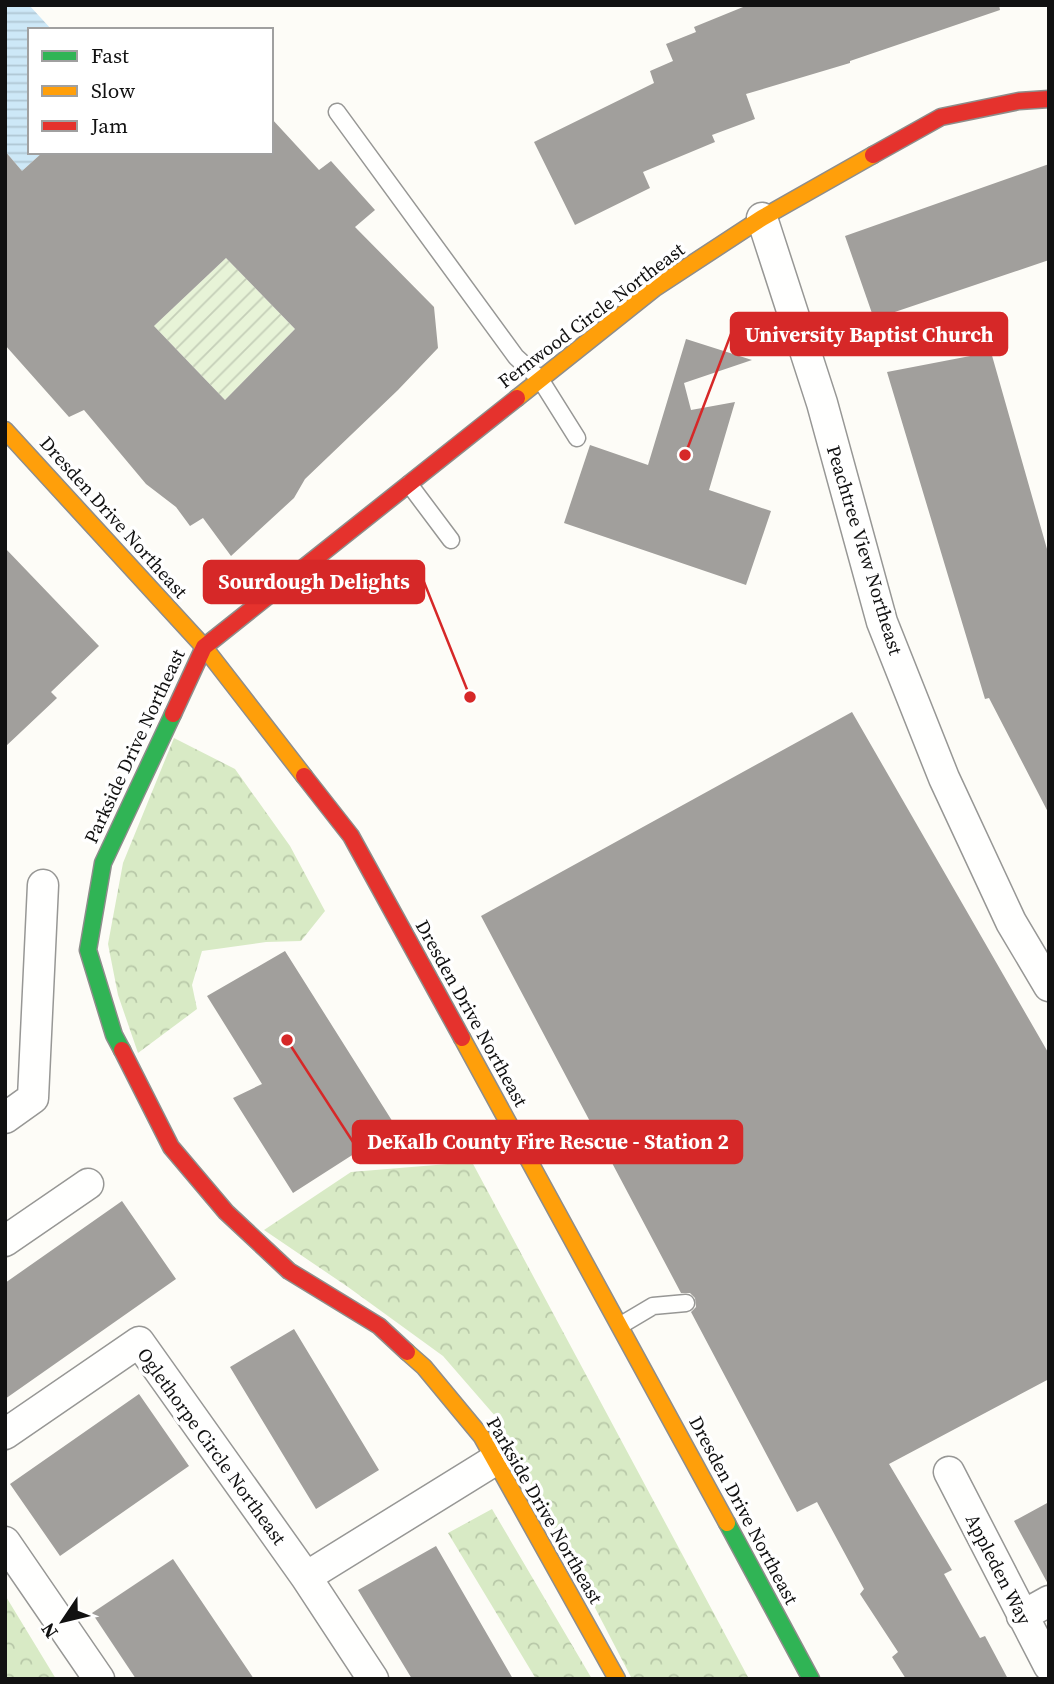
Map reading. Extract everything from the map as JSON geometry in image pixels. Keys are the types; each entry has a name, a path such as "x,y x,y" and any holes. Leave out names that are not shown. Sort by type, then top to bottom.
{"street":[{"name":"Fernwood Circle Northeast","path":"204,647 655,288 762,218 941,117 1019,101 1049,99"},
{"name":"Peachtree View Northeast","path":"762,218 822,403 882,622 944,778 1011,922 1049,986"},
{"name":"Dresden Drive Northeast","path":"5,430 204,647 351,836 621,1325 811,1679"},
{"name":"Parkside Drive Northeast","path":"204,647 103,863 88,950 114,1035 171,1147 226,1212 289,1271 379,1325 424,1367 482,1437 617,1679"},
{"path":"5,1118 33,1098 43,885"},
{"path":"5,1241 88,1184"},
{"name":"Oglethorpe Circle Northeast","path":"5,1434 139,1342 306,1577 373,1679"},
{"path":"306,1577 495,1460"},
{"name":"Appleden Way","path":"949,1472 1049,1666"},
{"path":"5,1542 99,1679"},
{"path":"1022,1616 1049,1601"}],"lane":[{"path":"337,112 516,357 540,379 578,438"},
{"path":"408,484 451,540"},
{"path":"621,1325 653,1306 686,1303"}],"green space":[{"path":"226,258 295,329 225,400 154,326"},
{"path":"174,738 235,769 290,846 325,911 301,941 266,942 202,951 192,985 197,1009 138,1053 118,995 108,944 123,863"},
{"path":"472,1162 749,1679 632,1679 496,1417 443,1356 264,1230 351,1172"},
{"path":"492,1509 592,1679 536,1679 448,1533"},
{"path":"5,1595 56,1679 5,1679"}],"water":[{"path":"5,5 29,5 50,28 28,28 28,154 41,154 22,171 5,151"}],"building":[{"path":"748,5 999,5 1000,10 850,63 746,94 755,119 712,135 715,142 643,172 650,188 575,225 534,142 654,83 650,71 673,61 666,44 696,32 694,27"},
{"path":"273,120 319,170 331,161 375,210 355,227 434,307 438,348 305,479 294,498 231,556 203,518 190,526 176,507 146,484 84,410 69,417 5,345 5,151 22,171 41,154 273,154","holes":["226,258 295,329 225,400 154,326"]},
{"path":"1049,164 1049,260 874,319 845,236"},
{"path":"686,339 752,360 684,383 691,410 735,402 709,490 771,511 746,585 564,523 590,445 648,465"},
{"path":"991,352 1049,556 1049,814 989,698 985,699 887,372"},
{"path":"5,548 99,646 51,692 57,698 5,747"},
{"path":"852,712 1049,1054 1049,1379 889,1464 952,1570 944,1574 980,1638 985,1636 1008,1679 906,1679 892,1657 898,1652 860,1594 864,1589 817,1502 797,1512 691,1312 696,1307 695,1298 690,1293 681,1293 481,916"},
{"path":"285,951 396,1127 293,1193 233,1098 262,1084 207,996"},
{"path":"122,1201 176,1279 5,1399 5,1283"},
{"path":"294,1329 379,1470 316,1509 230,1367"},
{"path":"139,1394 189,1466 60,1556 10,1484"},
{"path":"1049,1502 1049,1584 1048,1584 1014,1521"},
{"path":"436,1546 513,1679 412,1679 358,1590"},
{"path":"173,1559 254,1679 136,1679 92,1613"}],"traffic: fast":[{"path":"122,1050 114,1035 88,950 103,863 173,714"},
{"path":"727,1523 811,1679"}],"traffic: slow":[{"path":"517,398 655,288 762,218 873,155"},
{"path":"5,430 204,647 304,776"},
{"path":"462,1038 727,1523"},
{"path":"407,1352 424,1367 482,1437 617,1679"}],"traffic: jam":[{"path":"873,155 941,117 1019,101 1049,99"},
{"path":"173,714 204,647 517,398"},
{"path":"304,776 351,836 462,1038"},
{"path":"122,1050 171,1147 226,1212 289,1271 379,1326 407,1352"}],"place":[{"name":"University Baptist Church","path":"685,455"},
{"name":"Sourdough Delights","path":"470,697"},
{"name":"DeKalb County Fire Rescue - Station 2","path":"287,1040"}]}
